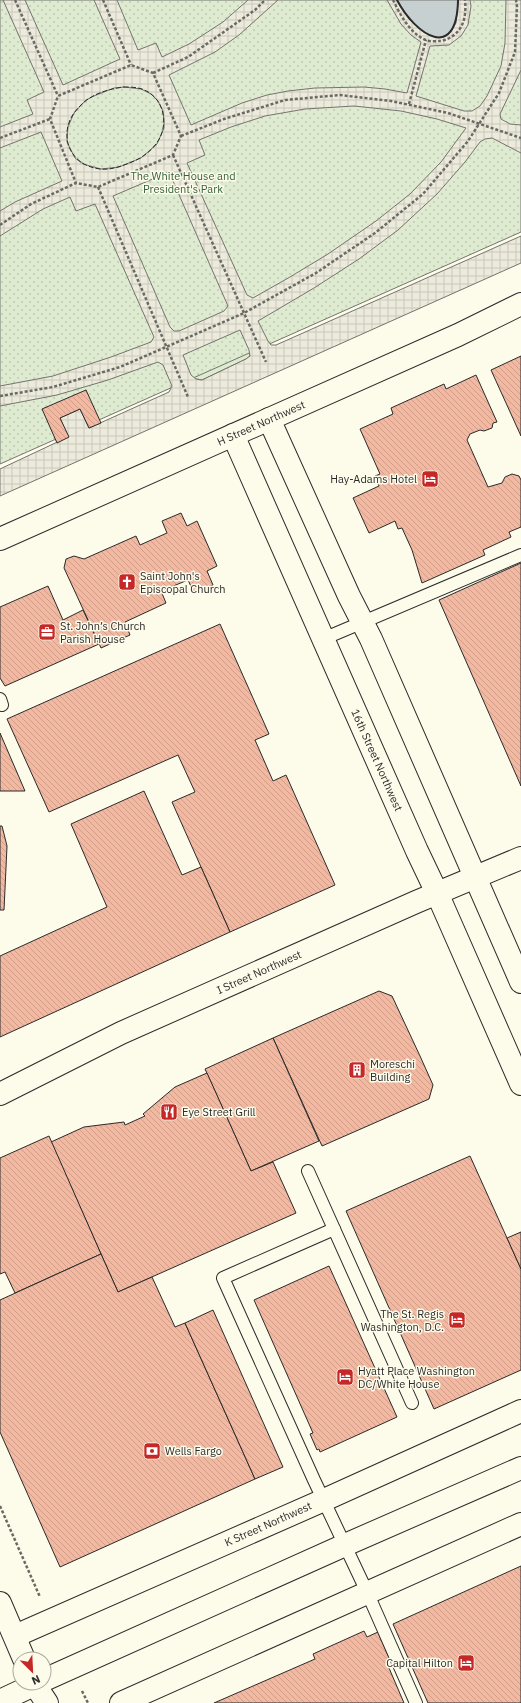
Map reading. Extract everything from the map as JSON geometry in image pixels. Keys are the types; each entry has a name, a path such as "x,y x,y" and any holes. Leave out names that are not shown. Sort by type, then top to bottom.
{"main road":[{"name":"H Street Northwest","path":"0,539 458,335 521,304"},
{"path":"270,419 349,596 363,622 521,982"},
{"name":"16th Street Northwest","path":"233,435 521,1084"},
{"name":"I Street Northwest","path":"0,1094 121,1033 437,893 521,858"},
{"name":"K Street Northwest","path":"14,1636 324,1500 521,1411"},
{"path":"52,1681 345,1545 521,1468"},
{"path":"121,1703 521,1524"},
{"path":"0,1603 21,1651"},
{"path":"0,1701 27,1691"},
{"path":"40,1691 47,1703"}],"lane":[{"path":"323,639 521,555"},
{"path":"308,1170 412,1403"},
{"path":"334,1229 223,1278 314,1480 367,1592 416,1703"}],"path":[{"path":"15,0 58,96 50,119 76,183"},
{"path":"103,0 131,65"},
{"path":"58,96 131,65 153,73 188,57 255,10 265,0"},
{"path":"393,0 401,15 412,30 426,40 438,41 450,39 461,28 466,10 465,0"},
{"path":"0,396 53,386 120,367 167,347 244,313 316,273 375,233 423,194 468,141 499,93 515,52 516,0"},
{"path":"408,104 426,40"},
{"path":"153,73 181,136"},
{"path":"0,225 31,204 76,183 98,187 173,155 181,136 224,119 285,100 340,95 408,104 448,113 521,138"},
{"path":"0,138 50,119"},
{"path":"173,155 266,362"},
{"path":"98,187 188,397"},
{"path":"0,1506 36,1588"}],"green space":[{"name":"The White House and President's Park","path":"0,0 521,0 521,232 0,464"},
{"path":"249,350 250,356 246,359 202,380 196,379 191,375"}],"shaded area":[{"path":"3,0 25,0 63,85 120,59 94,0 117,0 138,50 156,43 162,57 189,44 223,22 248,0 278,0 239,35 215,52 169,75 191,125 242,103 267,95 288,91 315,88 364,87 407,93 421,42 411,35 401,24 387,0 397,0 409,19 450,33 456,23 458,0 470,0 471,6 468,25 461,36 449,45 430,46 416,96 464,111 472,111 480,106 487,96 501,66 505,43 506,0 521,0 521,70 500,114 501,119 510,124 521,125 521,153 492,138 485,139 480,142 437,194 398,230 359,259 258,321 271,345 276,345 521,236 521,263 0,496 0,469 68,437 60,418 80,409 89,428 169,392 172,386 163,365 158,362 108,380 57,395 0,406 0,386 53,376 151,342 154,337 95,204 76,211 70,197 43,209 0,236 0,211 15,202 62,181 41,132 0,148 0,127 33,114 27,100 44,92","holes":["124,87 141,89 151,94 158,101 163,111 164,128 157,144 141,158 119,167 101,169 83,164 75,158 67,142 68,127 74,113 86,100 114,88","354,106 401,111 437,119 466,128 441,162 410,194 376,221 328,254 253,298 247,295 187,163 205,155 199,140 231,127 265,116 305,109","169,172 228,306 224,311 179,331 174,331 170,327 113,196","240,330 249,350 250,356 202,380 196,379 191,375 183,355"]},
{"path":"397,0 458,0 456,19 451,31 443,37 434,37 424,32 414,24"}],"building":[{"path":"521,356 521,436 491,370"},
{"name":"Hay-Adams Hotel","path":"476,375 497,422 493,423 492,428 484,431 480,430 470,434 467,440 488,487 502,483 505,477 512,474 519,476 521,480 521,527 509,532 511,537 483,550 485,555 422,583 412,550 402,528 398,529 395,521 369,533 353,498 379,486 375,476 380,474 360,429 393,414 391,408 444,384 446,389"},
{"path":"86,390 101,423 89,428 80,409 60,418 69,437 57,443 42,409"},
{"name":"Saint John's Episcopal Church","path":"181,513 187,526 197,521 217,566 207,571 213,585 194,593 188,580 161,591 166,603 125,622 130,635 101,648 64,568 66,559 74,556 84,559 136,536 140,545 167,533 162,521"},
{"path":"521,563 521,786 439,600"},
{"name":"St. John’s Church Parish House","path":"48,586 63,620 83,610 99,644 5,686 0,678 0,607"},
{"path":"220,624 269,734 255,740 273,781 286,775 335,885 230,932 172,802 195,792 178,755 49,812 7,719"},
{"path":"0,733 25,791 0,791"},
{"path":"144,791 182,875 201,867 230,932 0,1037 0,956 107,907 71,824"},
{"path":"0,826 2,826 7,846 4,910 0,910"},
{"name":"Moreschi Building","path":"379,991 392,996 420,1056 433,1085 429,1099 322,1146 273,1038"},
{"path":"273,1038 319,1141 251,1171 205,1069"},
{"path":"207,1073 251,1171 273,1162 296,1213 118,1292 51,1142 84,1127 124,1122 125,1125 145,1116 143,1114 175,1087"},
{"path":"49,1136 101,1254 15,1293 5,1272 0,1274 0,1158"},
{"name":"The St. Regis Washington, D.C.","path":"470,1156 521,1269 521,1370 434,1409 346,1211"},
{"path":"521,1232 521,1269 507,1238"},
{"path":"101,1254 118,1292 152,1277 175,1327 185,1323 255,1479 60,1567 0,1432 0,1300"},
{"path":"329,1266 397,1417 320,1452 319,1449 317,1450 310,1434 313,1433 254,1300"},
{"path":"213,1310 283,1467 255,1479 185,1323"},
{"name":"Capital Hilton","path":"521,1566 521,1703 428,1703 393,1624"},
{"path":"364,1631 367,1637 378,1632 390,1660 386,1661 404,1703 214,1703 315,1659 313,1654"}],"fence":[{"path":"124,87 135,87 142,89 156,98 163,113 164,121 160,137 156,144 142,157 128,163 115,168 106,169 88,166 79,161 72,153 68,145 68,125 73,115 89,98 112,89 124,87"}],"wall":[{"path":"397,0 414,24 424,32 434,37 443,37 451,31 456,19 458,0"}],"place":[{"name":"Hay-Adams Hotel","path":"430,479"},
{"name":"Saint John's Episcopal Church","path":"127,582"},
{"name":"St. John’s Church Parish House","path":"47,632"},
{"name":"Moreschi Building","path":"357,1070"},
{"name":"Eye Street Grill","path":"169,1112"},
{"name":"The St. Regis Washington, D.C.","path":"457,1320"},
{"name":"Hyatt Place Washington DC/White House","path":"345,1377"},
{"name":"Wells Fargo","path":"152,1451"},
{"name":"Capital Hilton","path":"466,1663"}]}
